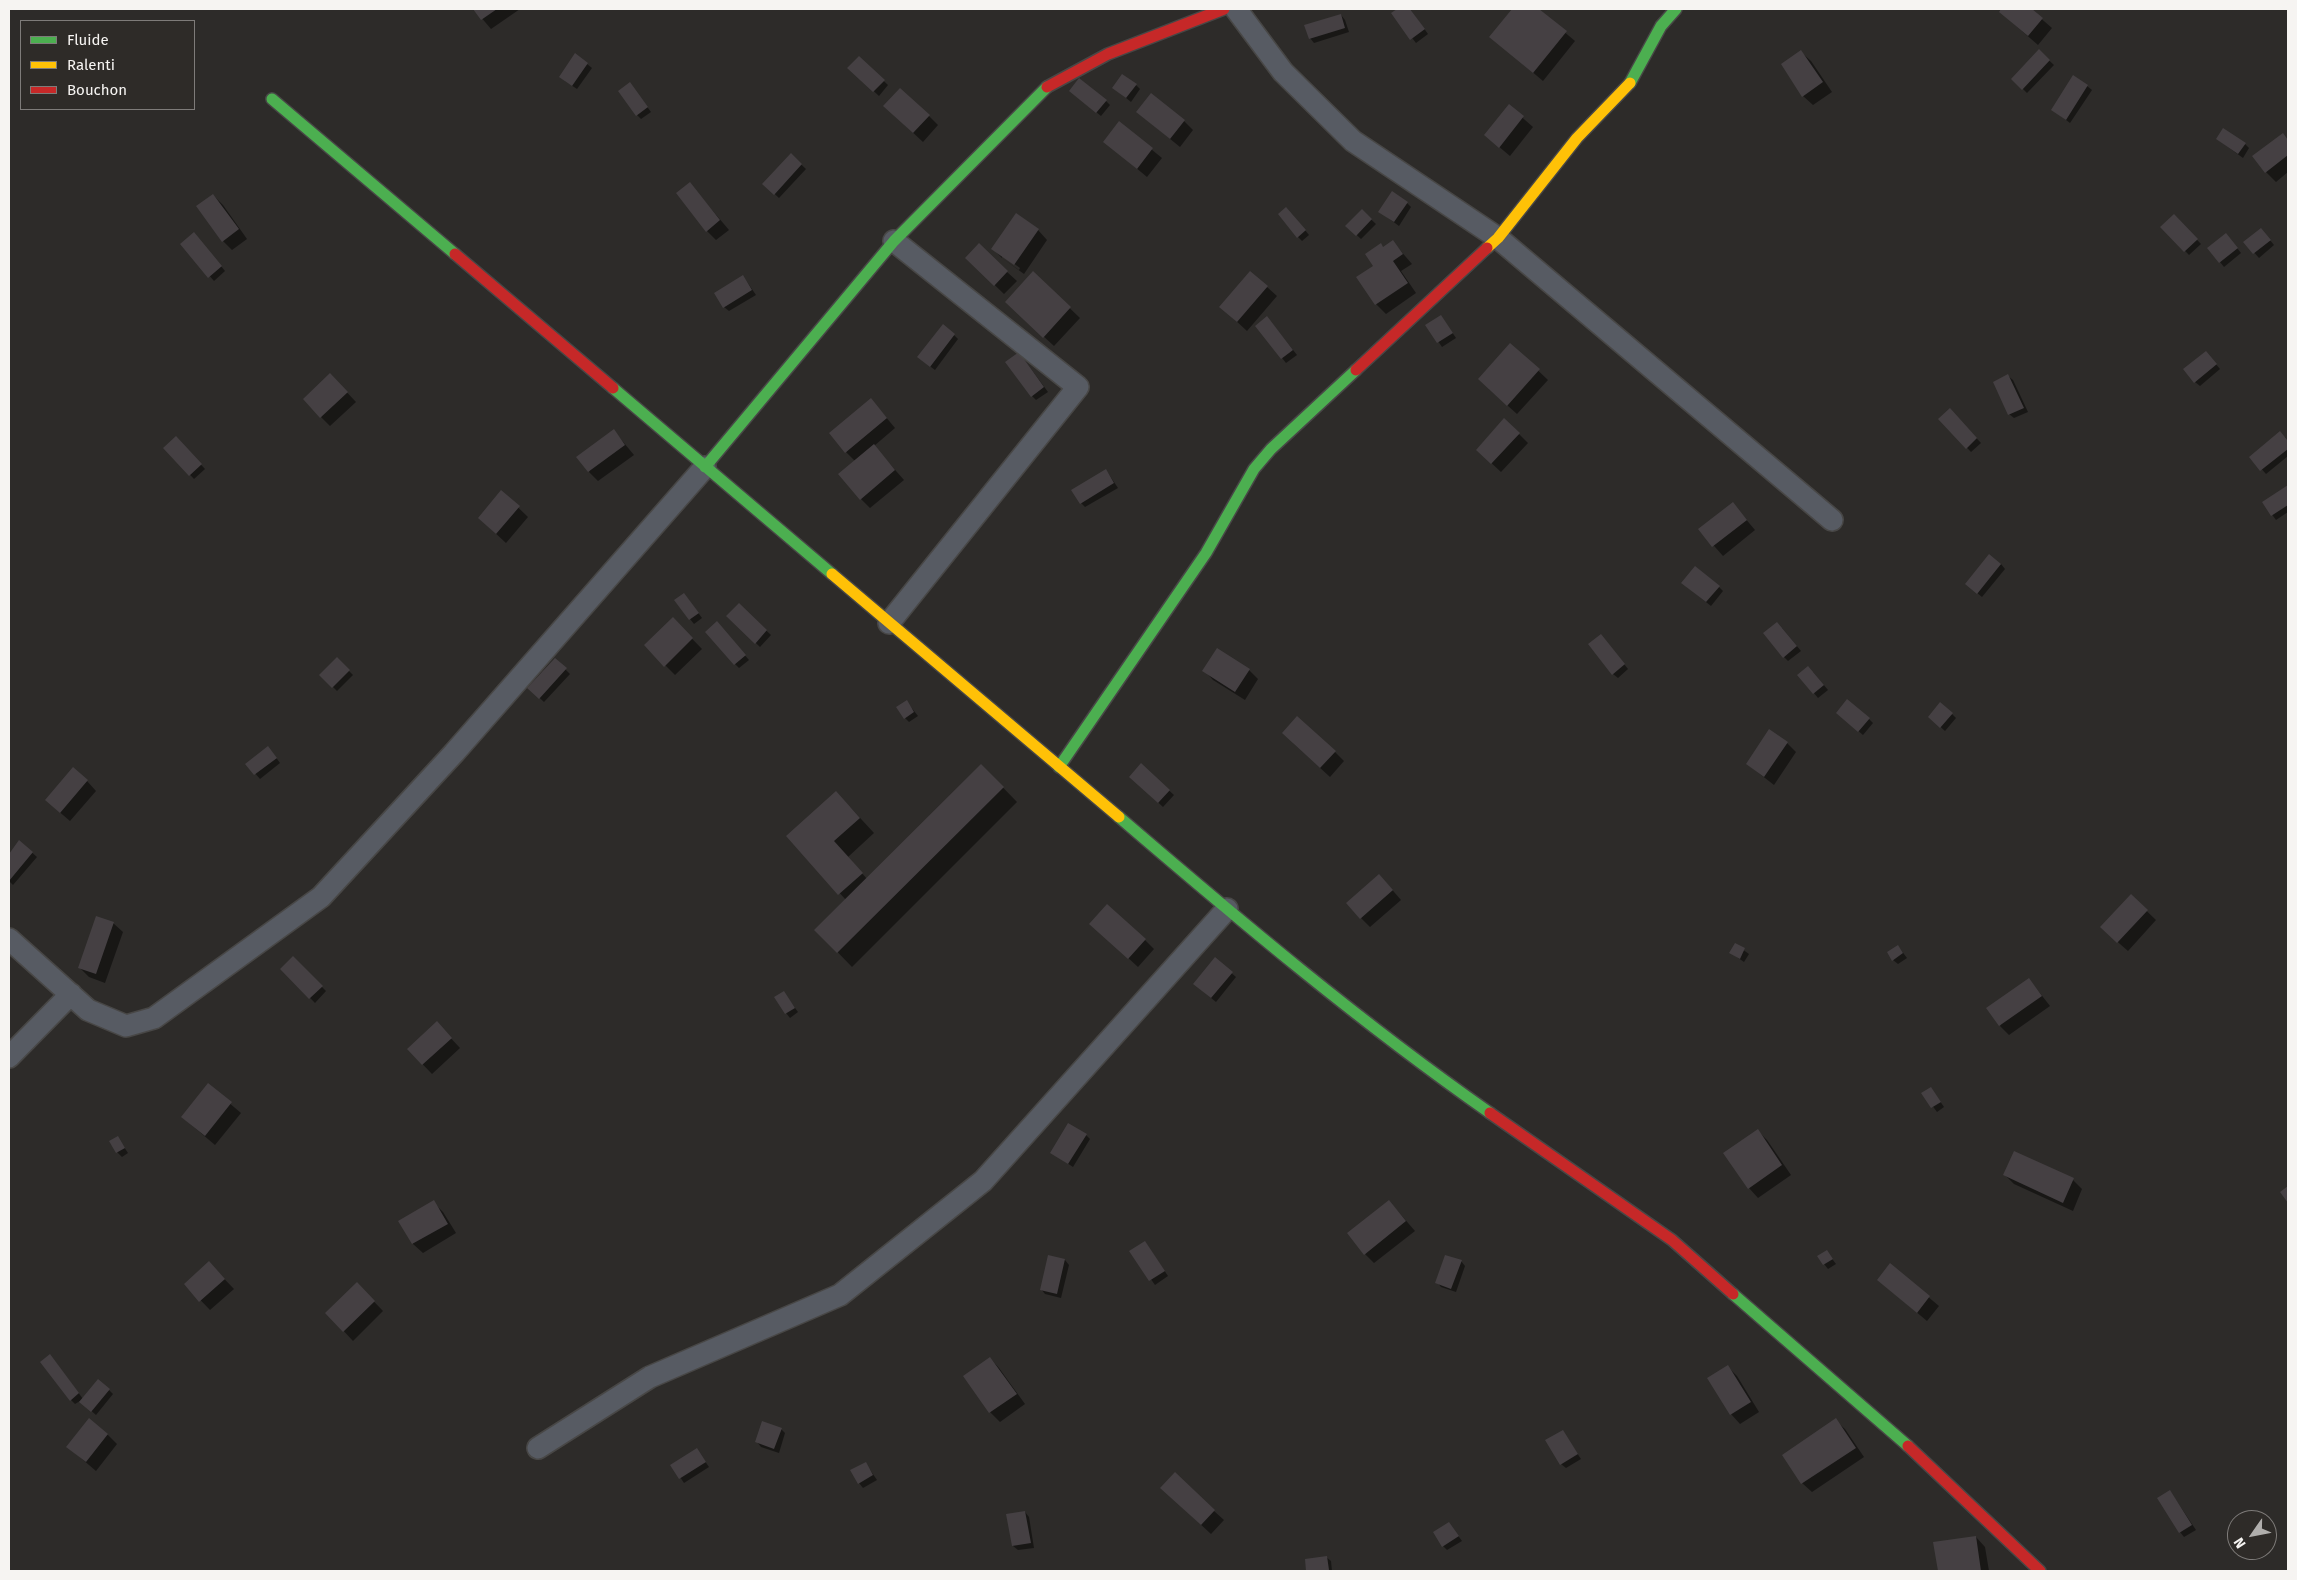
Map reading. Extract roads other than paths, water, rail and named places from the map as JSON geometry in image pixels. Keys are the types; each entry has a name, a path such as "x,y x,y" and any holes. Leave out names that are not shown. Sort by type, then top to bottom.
{"street":[{"path":"9,939 88,1010 126,1026 154,1018 321,897 454,753 705,467 894,241 1042,90 1071,71 1097,59 1224,9"},
{"path":"1236,9 1283,72 1353,141 1498,238 1832,520"},
{"path":"1059,767 1206,553 1254,469 1271,449 1498,238 1577,138 1628,87 1661,26 1676,9"},
{"path":"272,99 1227,910 1414,1060 1672,1240 1936,1471 2040,1571"},
{"path":"889,623 1078,387 894,241"},
{"path":"538,1448 650,1378 840,1295 984,1181 1227,910"},
{"path":"9,1057 70,994"}]}
